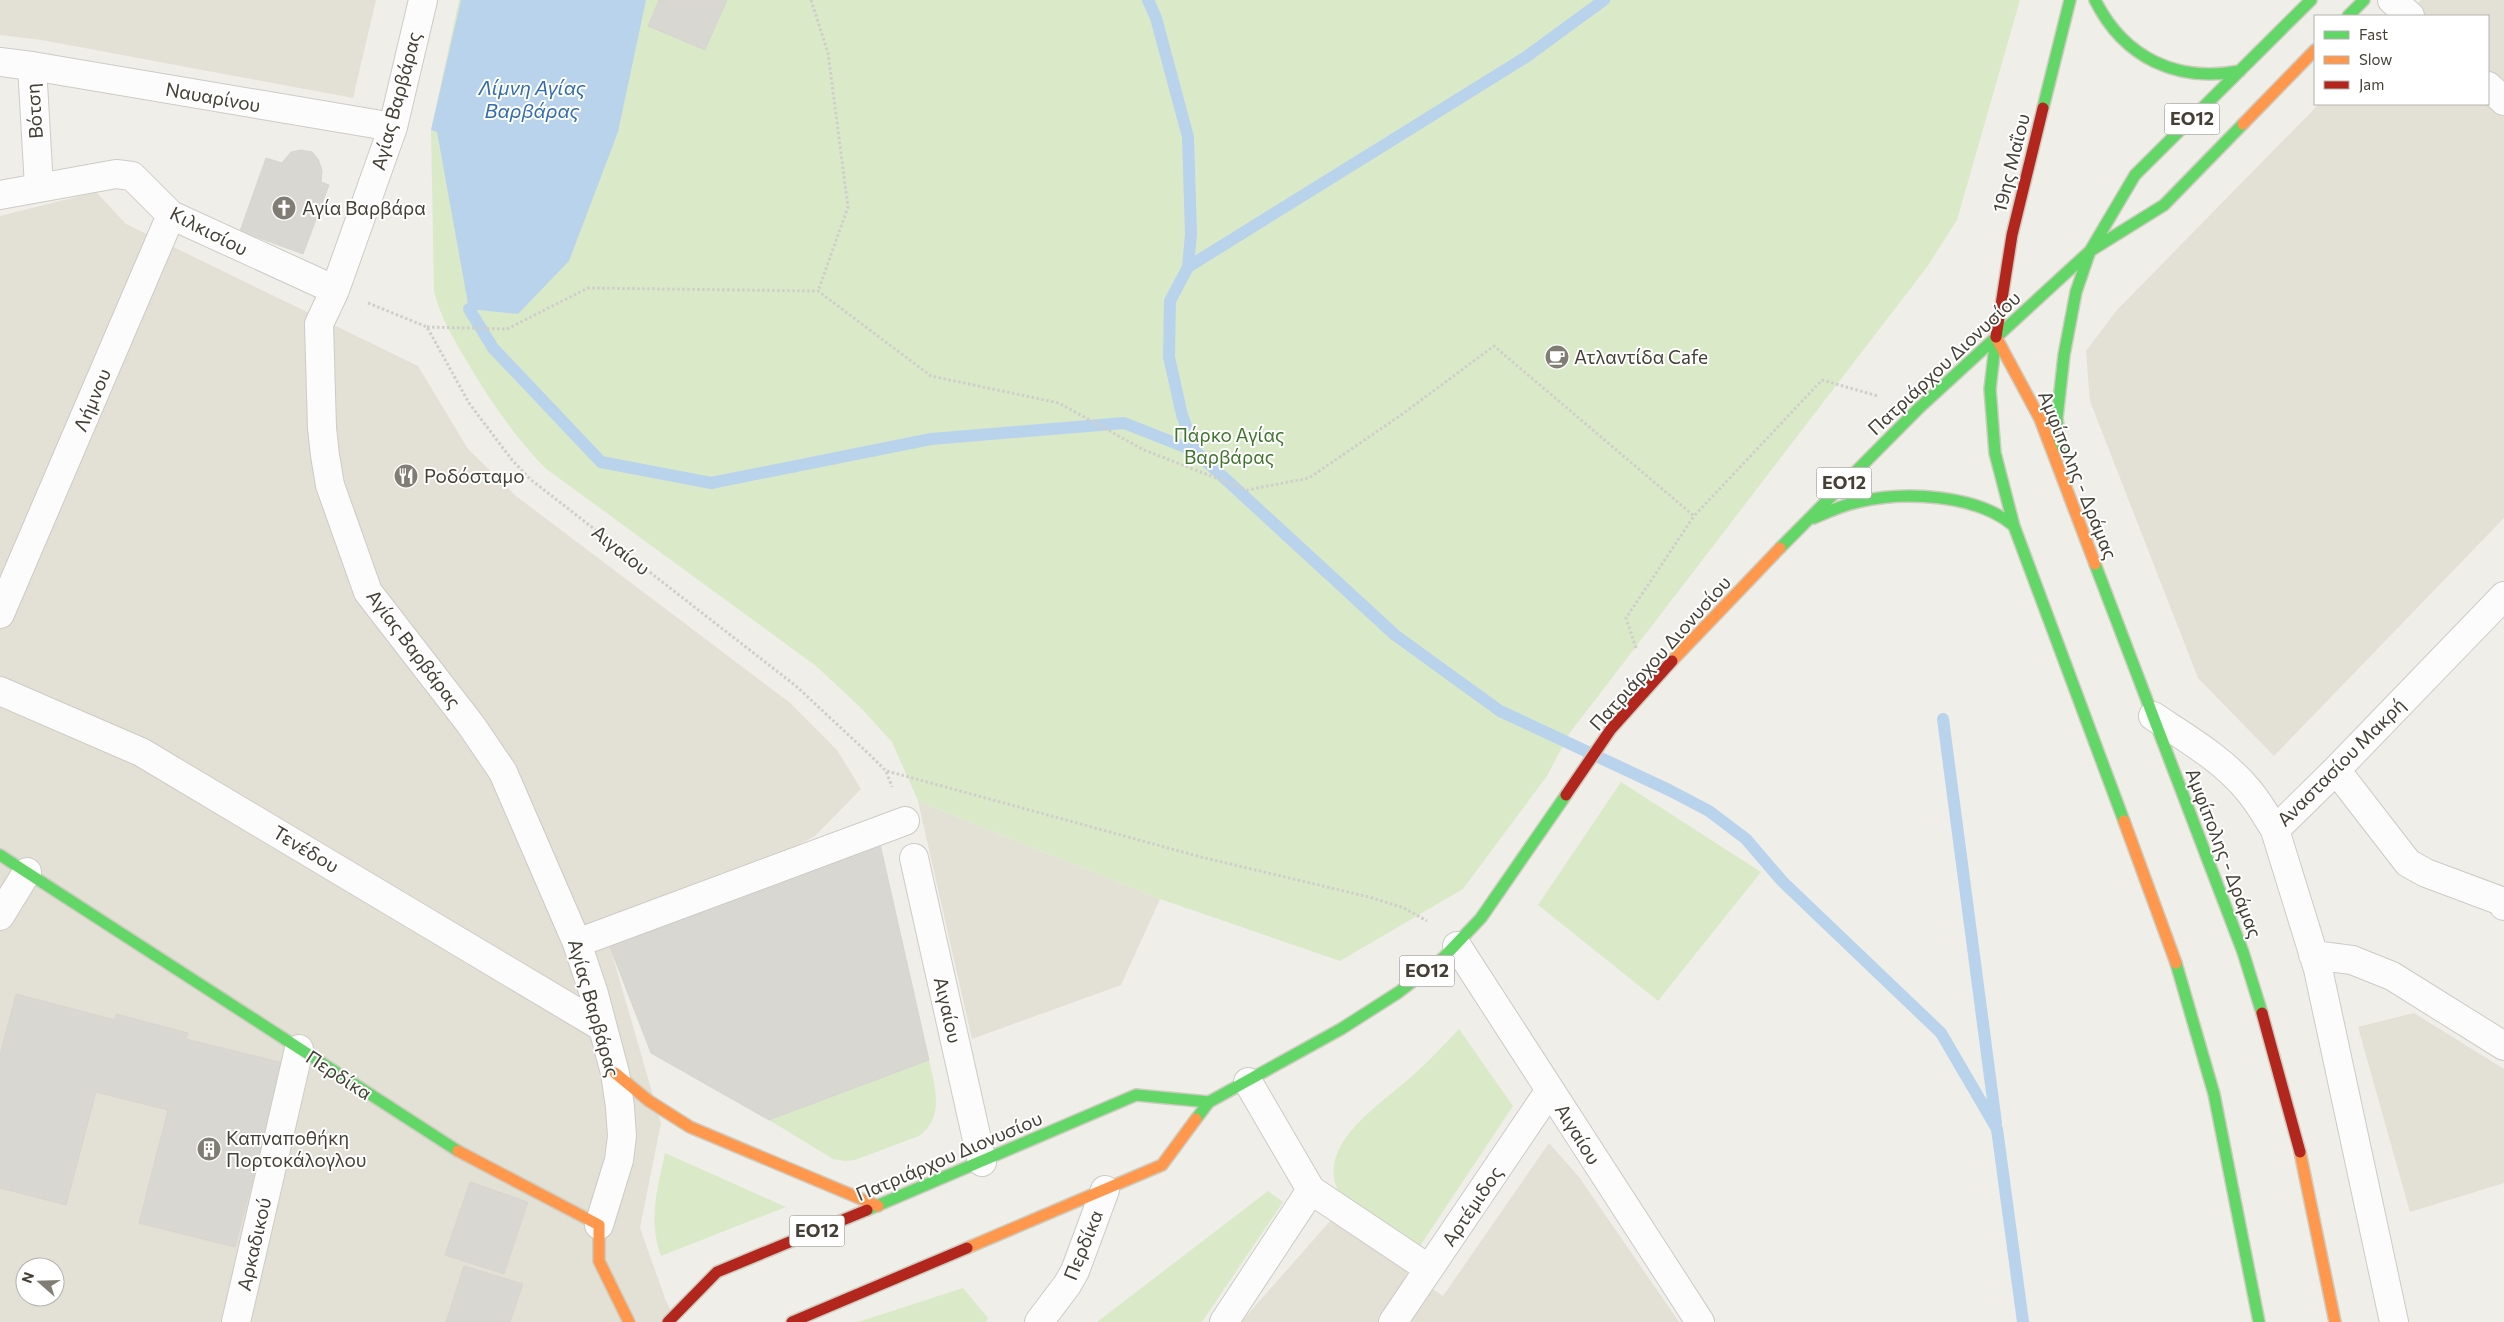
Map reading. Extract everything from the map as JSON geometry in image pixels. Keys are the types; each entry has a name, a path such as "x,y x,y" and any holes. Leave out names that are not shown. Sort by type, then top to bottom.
{"main road":[{"name":"19ης Μαΐου","path":"1996,337 2012,235 2070,0"},
{"path":"2095,0 2114,32 2140,55 2172,70 2206,76 2240,72"},
{"name":"Πατριάρχου Διονυσίου","path":"2090,251 2135,175 2311,0"},
{"path":"2349,15 2364,0"},
{"name":"Πατριάρχου Διονυσίου","path":"792,1322 1162,1165 1209,1102 1248,1082 1349,1024 1412,982 1457,946 1494,901 1612,729 1648,687 1805,520 1919,408 2090,251 2164,205 2314,51"},
{"path":"2064,484 2056,418 2064,355 2076,292 2090,251"},
{"name":"Αμφίπολης - Δράμας","path":"1996,337 2040,419 2153,716 2194,818 2264,1012 2306,1174 2335,1322"},
{"path":"1996,337 1990,389 1995,453 2014,526 2166,932 2199,1037 2216,1104 2259,1322"},
{"path":"1805,520 1858,502 1919,497 1940,498 1974,505 1997,514 2014,526"},
{"name":"Περδίκα","path":"0,855 472,1159 599,1226"},
{"path":"614,1073 649,1101 690,1127 878,1206"},
{"name":"Πατριάρχου Διονυσίου","path":"668,1322 717,1272 878,1206 1136,1095 1209,1102"},
{"path":"599,1226 599,1261 628,1322"}],"street":[{"name":"Αγίας Βαρβάρας","path":"423,0 394,127 335,290 318,331 322,428 330,485 361,577 368,592 471,725 503,772 577,943 614,1073 622,1136 618,1160 599,1226"},
{"path":"2392,0 2409,15"},
{"name":"Βότση","path":"0,62 32,66 39,187"},
{"name":"Ναυαρίνου","path":"32,66 394,127"},
{"path":"2489,87 2504,101"},
{"name":"Κιλκισίου","path":"0,195 116,174 132,176 171,215 335,290"},
{"name":"Λήμνου","path":"0,614 171,215"},
{"name":"Αναστασίου Μακρή","path":"2153,716 2202,750 2234,776 2248,790 2275,830 2336,770 2504,596"},
{"name":"Τενέδου","path":"0,691 141,752 602,1026"},
{"path":"2336,770 2408,864 2426,873 2501,900 2504,906"},
{"path":"577,943 905,821"},
{"path":"2275,830 2313,954 2332,1033 2394,1322"},
{"name":"Αιγαίου","path":"914,858 982,1162"},
{"path":"0,916 27,872"},
{"name":"Αιγαίου","path":"1457,946 1700,1322"},
{"path":"2313,954 2352,960 2384,972 2448,1009 2503,1037"},
{"name":"Αρκαδικού","path":"236,1322 299,1049"},
{"path":"1248,1082 1311,1190 1429,1269"},
{"name":"Αρτέμιδος","path":"1394,1322 1550,1090"},
{"name":"Περδίκα","path":"1039,1322 1067,1285 1075,1271 1105,1190"},
{"path":"1224,1322 1311,1190"}],"path":[{"path":"811,0 828,53 848,207 818,291"},
{"path":"335,290 427,327 449,328 507,328 588,288 818,291 931,376 1059,403 1144,450 1247,490 1309,478 1401,415 1494,346 1694,516"},
{"name":"Αιγαίου","path":"427,327 469,403 512,460 530,479 796,686 857,741 886,771 905,821"},
{"path":"1648,687 1626,618 1694,516 1822,380 1919,408"},
{"path":"886,771 1201,857 1395,905 1437,926 1457,946"}],"shaded area":[{"path":"0,0 376,0 353,98 42,40 0,35"},
{"path":"2421,0 2504,0 2504,518 2274,756 2198,678 2090,401 2086,351 2117,310 2318,105 2489,105 2489,15 2406,15"},
{"path":"96,192 126,224 418,366 468,449 516,496 789,702 837,750 861,789 815,836 610,947 661,1123 640,1228 666,1301 677,1322 0,1322 0,216"},
{"path":"918,801 1160,899 1121,985 972,1039"},
{"path":"2414,1013 2504,1069 2504,1183 2410,1212 2358,1027"},
{"path":"1549,1143 1579,1177 1679,1322 1241,1322 1331,1220 1443,1296"}],"green space":[{"name":"Πάρκο Αγίας Βαρβάρας","path":"459,0 2020,0 1957,220 1927,267 1569,734 1547,776 1463,889 1340,961 1160,899 918,801 892,742 860,707 816,666 545,468 502,417 475,375 447,327 434,291 431,130"},
{"path":"1621,782 1761,872 1658,1001 1538,905"},
{"path":"1459,1029 1513,1106 1418,1249 1342,1198 1334,1180 1334,1162 1341,1146 1352,1130 1423,1066"},
{"path":"929,1060 936,1101 932,1120 927,1128 919,1136 855,1160 833,1159 769,1120"},
{"path":"665,1153 786,1207 661,1256 657,1243 654,1217"},
{"path":"1268,1191 1283,1202 1202,1322 1097,1322"},
{"path":"963,1288 988,1318 986,1322 858,1322"}],"water":[{"name":"Λίμνη Αγίας Βαρβάρας","path":"461,0 646,0 618,132 569,261 518,314 469,309 437,132 431,130"}],"building":[{"path":"659,0 727,0 705,50 648,26"},
{"name":"Αγία Βαρβάρα","path":"301,150 312,152 318,159 322,170 321,182 329,185 303,254 240,231 266,158 282,163 291,152"},
{"path":"880,844 929,1060 769,1120 651,1053 610,947"},
{"name":"Καπναποθήκη Πορτοκάλογλου","path":"16,994 115,1020 116,1014 188,1033 186,1039 283,1063 235,1247 139,1223 168,1110 96,1092 66,1205 0,1188 0,1055"},
{"path":"470,1182 528,1202 504,1274 445,1255"},
{"path":"464,1266 523,1284 510,1322 446,1322"}],"waterway":[{"path":"1148,0 1156,18 1188,137 1191,234 1188,267"},
{"path":"1195,451 1182,415 1169,357 1170,301 1188,267 1526,57 1604,0"},
{"path":"469,309 493,348 601,462 711,483 931,439 1124,423 1195,451 1395,635 1500,711 1669,790 1709,811 1746,839 1782,881 1941,1033 1997,1129 2023,1322"},
{"path":"1943,719 1996,1123"}],"traffic: fast":[{"path":"2043,108 2070,0"},
{"path":"2095,0 2107,20 2121,37 2137,51 2155,62 2174,69 2195,73 2217,74 2240,71"},
{"path":"2060,447 2057,418 2064,355 2076,292 2090,251 2135,175 2311,0"},
{"path":"2349,15 2364,0"},
{"path":"1780,548 1919,408 2090,251 2164,205 2243,124"},
{"path":"1996,337 1990,389 1995,453 2014,526 2124,821"},
{"path":"1814,518 1858,502 1918,496 1961,501 1999,515 2014,526"},
{"path":"2095,564 2243,952 2262,1013"},
{"path":"1196,1119 1209,1102 1341,1029 1399,992 1443,958 1481,918 1566,795"},
{"path":"0,855 458,1151"},
{"path":"2176,963 2214,1094 2259,1322"},
{"path":"867,1210 1136,1095 1209,1102"}],"traffic: slow":[{"path":"2243,124 2314,51"},
{"path":"1996,337 2040,419 2095,564"},
{"path":"1672,661 1780,548"},
{"path":"2124,821 2176,963"},
{"path":"615,1073 649,1101 690,1127 878,1206"},
{"path":"967,1248 1162,1165 1196,1119"},
{"path":"458,1151 599,1225 599,1261 629,1322"},
{"path":"2300,1152 2335,1322"}],"traffic: jam":[{"path":"1996,337 2012,235 2043,108"},
{"path":"1566,795 1611,729 1672,661"},
{"path":"2262,1013 2300,1152"},
{"path":"668,1322 717,1272 867,1210"},
{"path":"792,1322 967,1248"}],"place":[{"name":"Αγία Βαρβάρα","path":"284,208"},
{"name":"Ατλαντίδα Cafe","path":"1557,357"},
{"name":"Ροδόσταμο","path":"406,476"},
{"name":"Καπναποθήκη Πορτοκάλογλου","path":"209,1149"}]}
